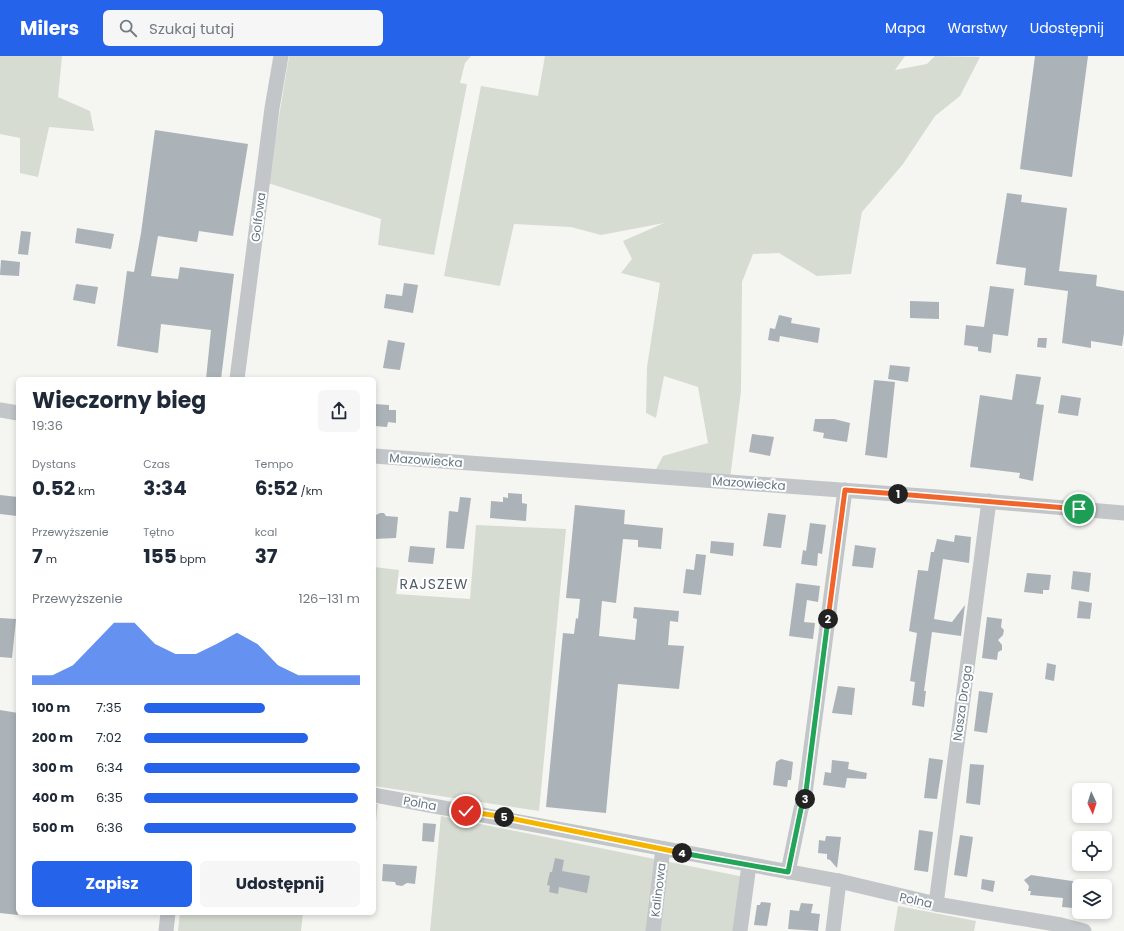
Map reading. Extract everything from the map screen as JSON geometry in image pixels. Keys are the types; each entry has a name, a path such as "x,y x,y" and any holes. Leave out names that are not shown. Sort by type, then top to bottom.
{"street":[{"name":"Golfowa","path":"237,377 280,56"},
{"path":"0,410 16,413"},
{"name":"Mazowiecka","path":"376,456 845,490 1124,513"},
{"path":"788,872 804,801 845,490"},
{"name":"Nasza Droga","path":"936,904 989,501"},
{"name":"Polna","path":"376,794 546,825 663,850 840,881 936,904 1061,925 1084,931"},
{"name":"Kalinowa","path":"653,931 663,850"},
{"path":"740,931 749,865"},
{"path":"833,931 840,881"},
{"path":"166,931 168,915"}],"shaded area":[{"path":"0,56 62,56 58,97 90,111 94,131 49,127 38,177 20,173 20,138 0,134"},
{"path":"289,56 471,56 465,63 460,83 467,84 434,255 378,245 381,219 268,183"},
{"path":"545,56 905,56 895,70 927,64 935,56 980,57 960,96 935,116 903,164 862,212 851,274 817,276 779,253 753,254 742,282 741,391 730,479 654,473 663,456 708,443 698,387 664,376 656,418 646,413 647,367 660,283 621,273 632,259 623,241 664,223 601,235 571,227 514,224 500,286 444,276 481,86 538,96"},
{"path":"476,525 566,529 539,811 376,786 376,567 399,570 396,594 470,599"},
{"path":"376,804 378,804 376,820"},
{"path":"441,816 749,878 742,931 430,931"},
{"path":"898,906 976,921 974,931 894,931"},
{"path":"180,915 303,915 301,931 178,931"}],"building":[{"path":"1035,56 1088,56 1072,177 1020,169"},
{"path":"155,130 248,144 233,236 199,231 197,242 158,236 151,276 178,279 180,267 234,274 221,377 206,377 211,330 161,324 158,353 117,346 127,271 134,272 141,233"},
{"path":"1007,193 1022,195 1021,202 1067,208 1059,271 1097,275 1096,286 1124,291 1124,333 1122,346 1091,341 1091,348 1062,343 1068,291 1024,285 1026,268 996,264"},
{"path":"77,228 114,234 111,249 75,243"},
{"path":"21,231 31,232 28,255 18,254"},
{"path":"1,260 20,262 19,276 0,275"},
{"path":"404,283 418,285 413,313 384,308 386,294 402,296"},
{"path":"76,284 98,287 95,304 73,300"},
{"path":"990,286 1014,289 1008,336 993,334 991,353 978,351 978,347 964,345 966,325 984,327"},
{"path":"910,301 939,302 939,319 910,318"},
{"path":"779,315 792,318 791,323 820,328 818,343 780,336 779,342 768,340 770,328 775,329"},
{"path":"1038,338 1047,338 1046,348 1037,347"},
{"path":"388,340 405,343 400,370 383,368"},
{"path":"890,365 910,367 908,382 888,379"},
{"path":"1016,374 1041,377 1036,404 1044,405 1033,481 1019,478 1020,473 970,467 980,395 1012,400"},
{"path":"874,380 895,382 887,458 865,455"},
{"path":"1061,395 1081,398 1078,416 1058,413"},
{"path":"376,404 389,405 389,410 396,410 396,423 388,422 387,427 376,426"},
{"path":"815,419 834,419 850,423 847,442 823,438 824,433 813,431"},
{"path":"752,434 774,437 770,456 749,452"},
{"path":"508,493 522,494 522,503 527,504 526,521 490,518 491,501 503,502 503,497 508,498"},
{"path":"0,495 16,497 16,516 0,514"},
{"path":"460,497 471,498 464,549 446,548 449,511 458,512"},
{"path":"575,505 625,510 624,524 663,528 661,549 638,547 638,540 623,539 616,603 602,601 599,636 635,640 637,619 633,618 634,607 679,611 678,622 670,621 668,645 684,646 679,689 618,684 606,813 546,807 563,633 574,634 576,618 578,619 580,599 566,598"},
{"path":"384,513 386,516 398,517 396,538 376,539 376,515"},
{"path":"768,513 786,515 781,548 763,546"},
{"path":"810,523 826,525 822,554 818,553 817,566 801,564 803,550 806,551"},
{"path":"955,535 971,537 969,563 943,559 934,619 952,622 965,605 961,636 932,632 924,691 926,691 924,707 912,705 915,682 910,681 917,633 909,631 918,570 928,571 931,552 934,552 937,539 954,542"},
{"path":"711,541 734,543 733,556 710,553"},
{"path":"855,545 876,548 873,568 852,566"},
{"path":"410,546 435,548 433,564 408,562"},
{"path":"696,554 706,555 701,595 683,593 686,569 694,570"},
{"path":"1073,571 1091,573 1089,592 1071,589"},
{"path":"1027,573 1051,575 1049,590 1043,590 1043,594 1024,592"},
{"path":"796,583 820,586 818,602 807,600 804,622 815,623 813,639 789,636"},
{"path":"1079,601 1092,603 1090,619 1077,618"},
{"path":"987,617 1002,619 1001,627 1004,630 1003,635 998,640 1002,645 1002,650 998,652 997,660 982,658"},
{"path":"0,618 16,619 12,658 0,657"},
{"path":"1047,663 1056,665 1054,681 1045,679"},
{"path":"838,686 855,688 852,715 832,713"},
{"path":"979,691 993,693 987,733 974,731"},
{"path":"0,710 16,713 16,915 0,913"},
{"path":"929,758 943,760 937,799 924,798"},
{"path":"781,759 793,762 791,780 788,780 787,787 773,785 776,762"},
{"path":"832,760 849,762 848,769 867,773 866,779 847,778 845,788 823,785 825,772 831,773"},
{"path":"970,764 984,765 980,805 966,803"},
{"path":"423,823 436,824 434,842 422,841"},
{"path":"919,830 933,832 928,872 914,870"},
{"path":"960,835 973,837 967,877 954,875"},
{"path":"826,836 841,837 837,868 830,860 827,859 827,854 818,853 819,840 825,841"},
{"path":"555,858 564,860 562,871 590,876 587,893 559,887 558,894 549,892 550,886 547,885"},
{"path":"383,864 417,866 415,884 407,883 402,886 396,885 395,882 382,881"},
{"path":"1031,875 1072,881 1072,908 1062,907 1063,898 1030,895 1031,891 1028,891 1029,886 1024,880"},
{"path":"982,879 995,881 993,892 981,889"},
{"path":"761,902 771,903 767,926 754,925 757,905 760,905"},
{"path":"801,903 813,904 811,913 820,914 818,931 788,929 790,910 799,911"}],"district":[{"name":"RAJSZEW","path":"434,584"}],"route":[{"path":"466,811 607,837 663,850 788,872 804,801 845,490 1079,509"}]}
